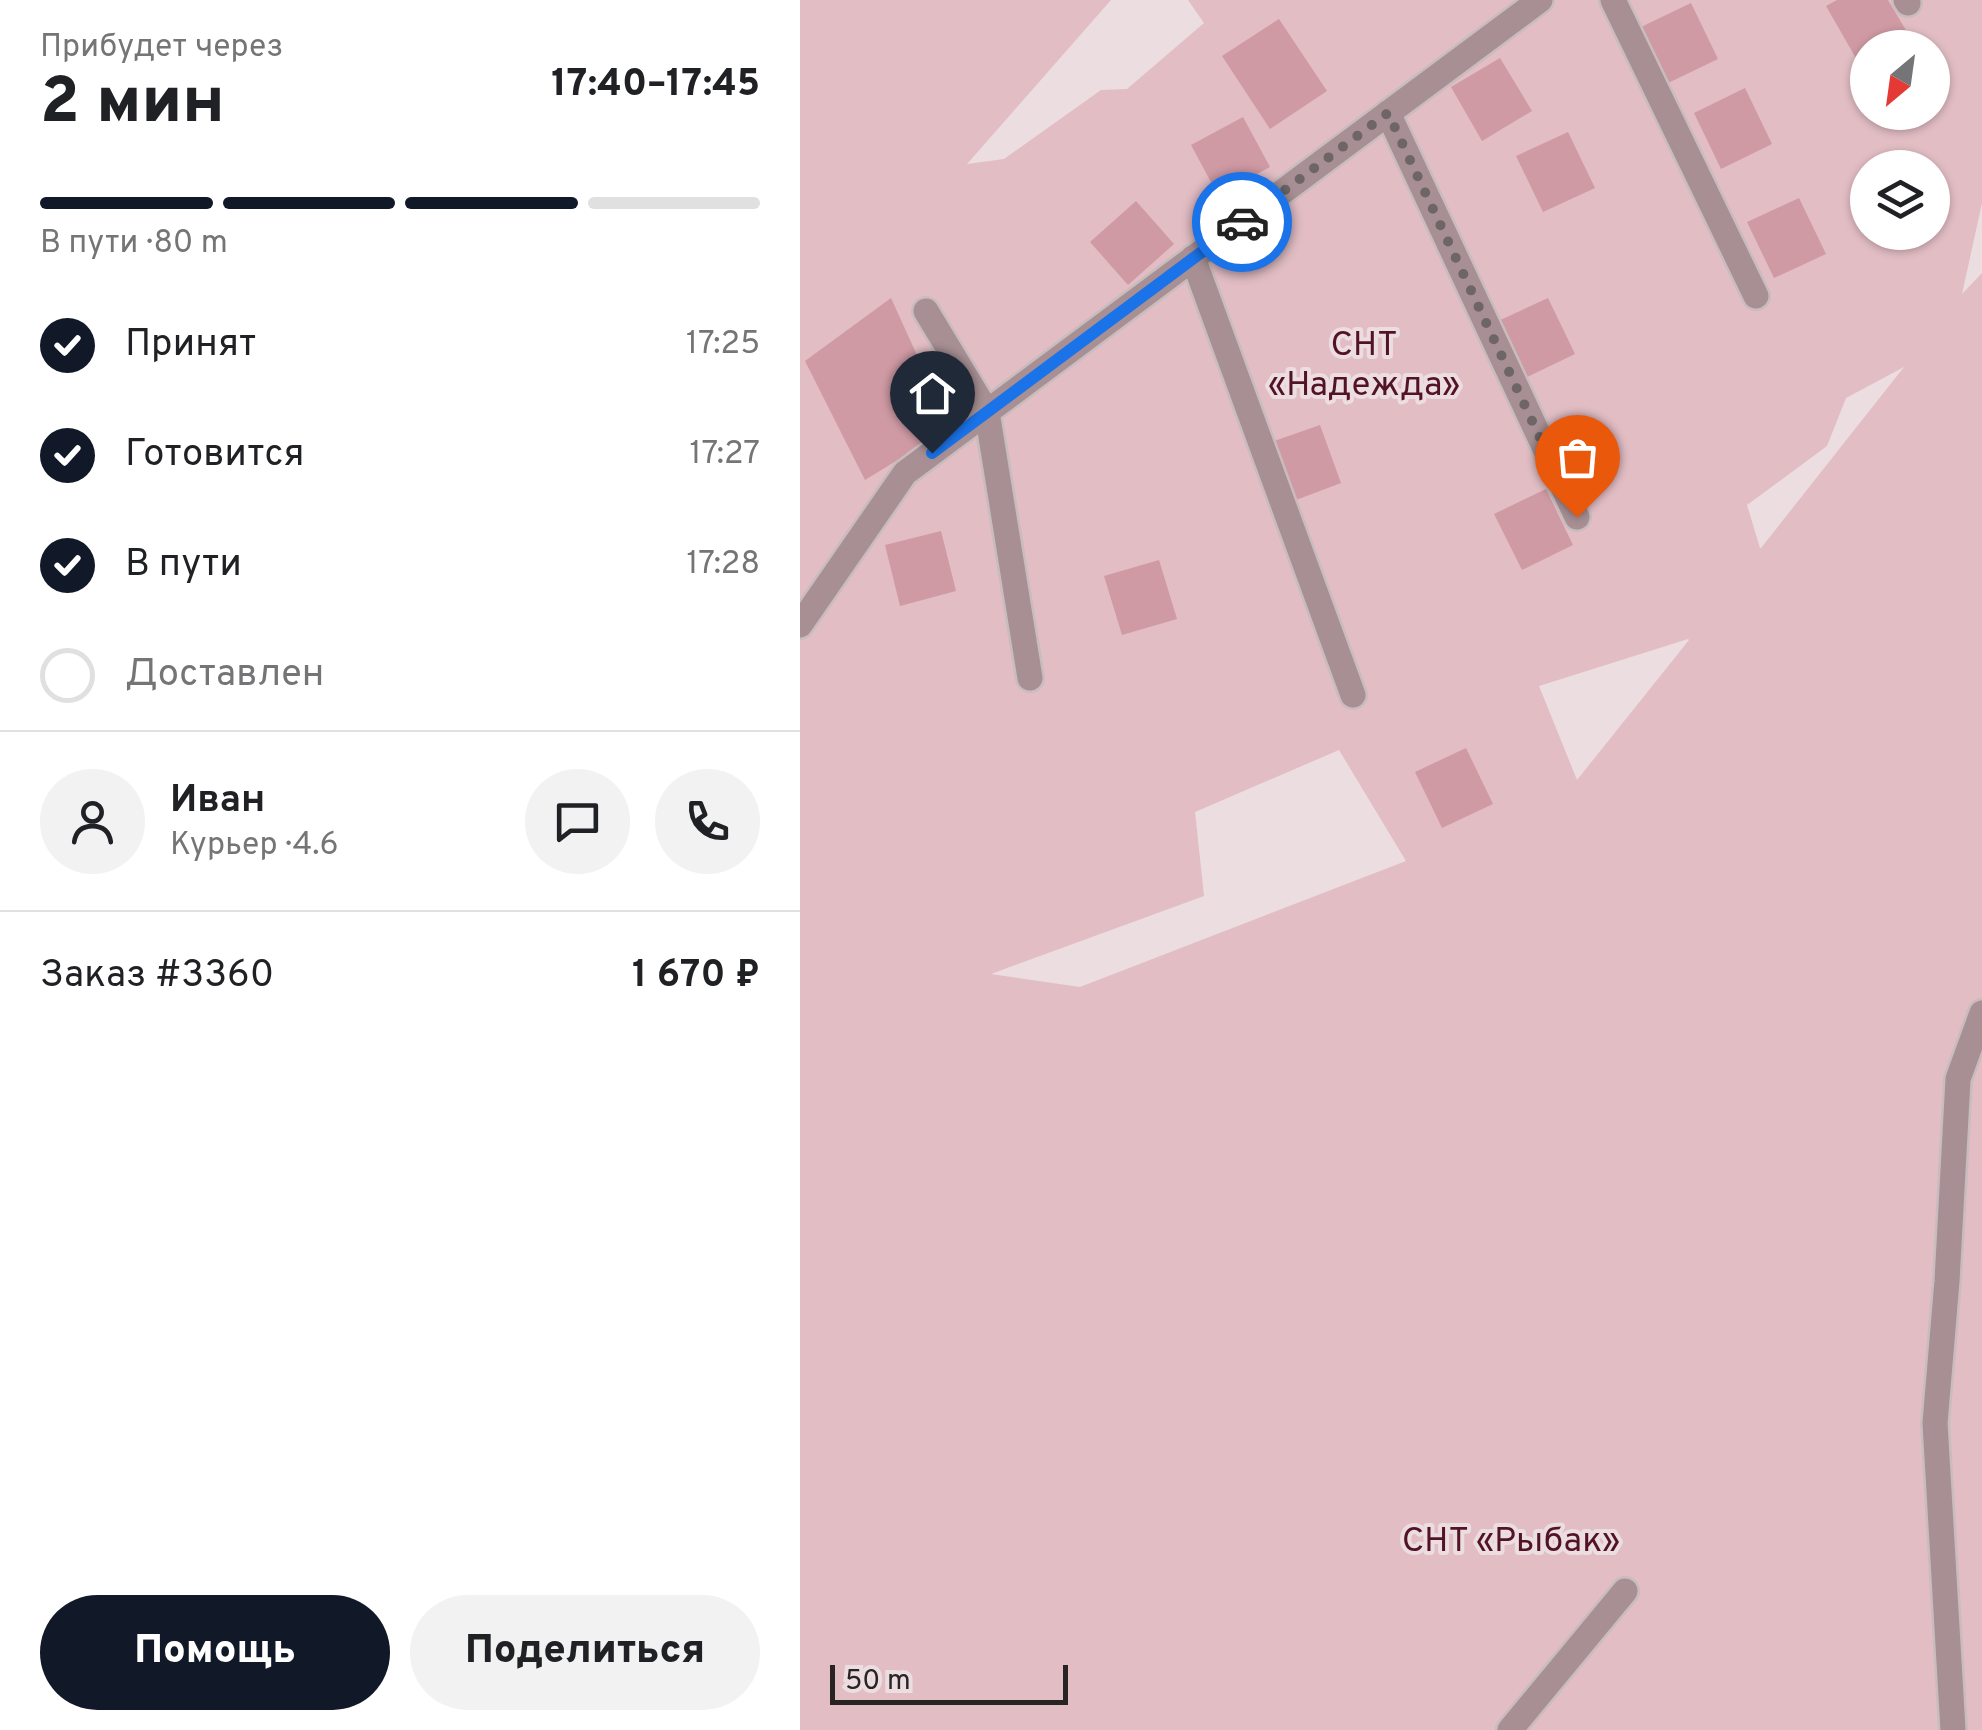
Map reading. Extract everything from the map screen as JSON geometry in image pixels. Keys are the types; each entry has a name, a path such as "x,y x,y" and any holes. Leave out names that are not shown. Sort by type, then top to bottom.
{"street":[{"path":"800,625 905,473 1540,0"},
{"path":"1614,0 1756,296"},
{"path":"1388,113 1577,517"},
{"path":"1193,258 1354,696"},
{"path":"926,312 987,412 1030,678"},
{"path":"1954,1730 1935,1423 1958,1080 1982,1013"},
{"path":"1510,1730 1625,1592"}],"green space":[{"path":"800,0 1111,0 967,164 1004,159 1101,90 1127,89 1204,23 1188,0 1982,0 1982,203 1962,294 1982,273 1982,1730 800,1730","holes":["1904,367 1761,548 1760,548 1747,505 1827,446 1846,398","1688,639 1689,640 1577,780 1539,686","1339,750 1406,861 1080,987 991,974 1204,896 1195,812"]}],"building":[{"path":"1837,0 1888,0 1906,30 1850,30 1850,48 1826,6"},
{"path":"1691,3 1718,59 1666,84 1639,28"},
{"path":"1279,19 1327,91 1270,129 1222,56"},
{"path":"1500,58 1532,111 1482,141 1451,87"},
{"path":"1745,88 1772,144 1721,169 1694,113"},
{"path":"1243,117 1270,167 1218,195 1191,145"},
{"path":"1568,132 1595,188 1543,212 1516,156"},
{"path":"1799,198 1826,254 1774,278 1747,222"},
{"path":"1136,201 1174,244 1128,285 1090,242"},
{"path":"891,298 950,428 865,480 805,361"},
{"path":"1548,298 1575,354 1523,379 1496,322"},
{"path":"1320,425 1341,483 1288,503 1266,444"},
{"path":"1546,489 1573,545 1522,570 1494,514"},
{"path":"941,531 956,591 900,606 885,545"},
{"path":"1159,560 1177,619 1122,635 1104,576"},
{"path":"1466,748 1493,804 1442,828 1415,772"}],"way so far":[{"path":"1242,222 1388,113 1577,517"}],"route":[{"path":"932,453 1242,222"}],"park label":[{"name":"СНТ «Надежда»","path":"1364,366"},
{"name":"СНТ «Рыбак»","path":"1511,1542"}]}
